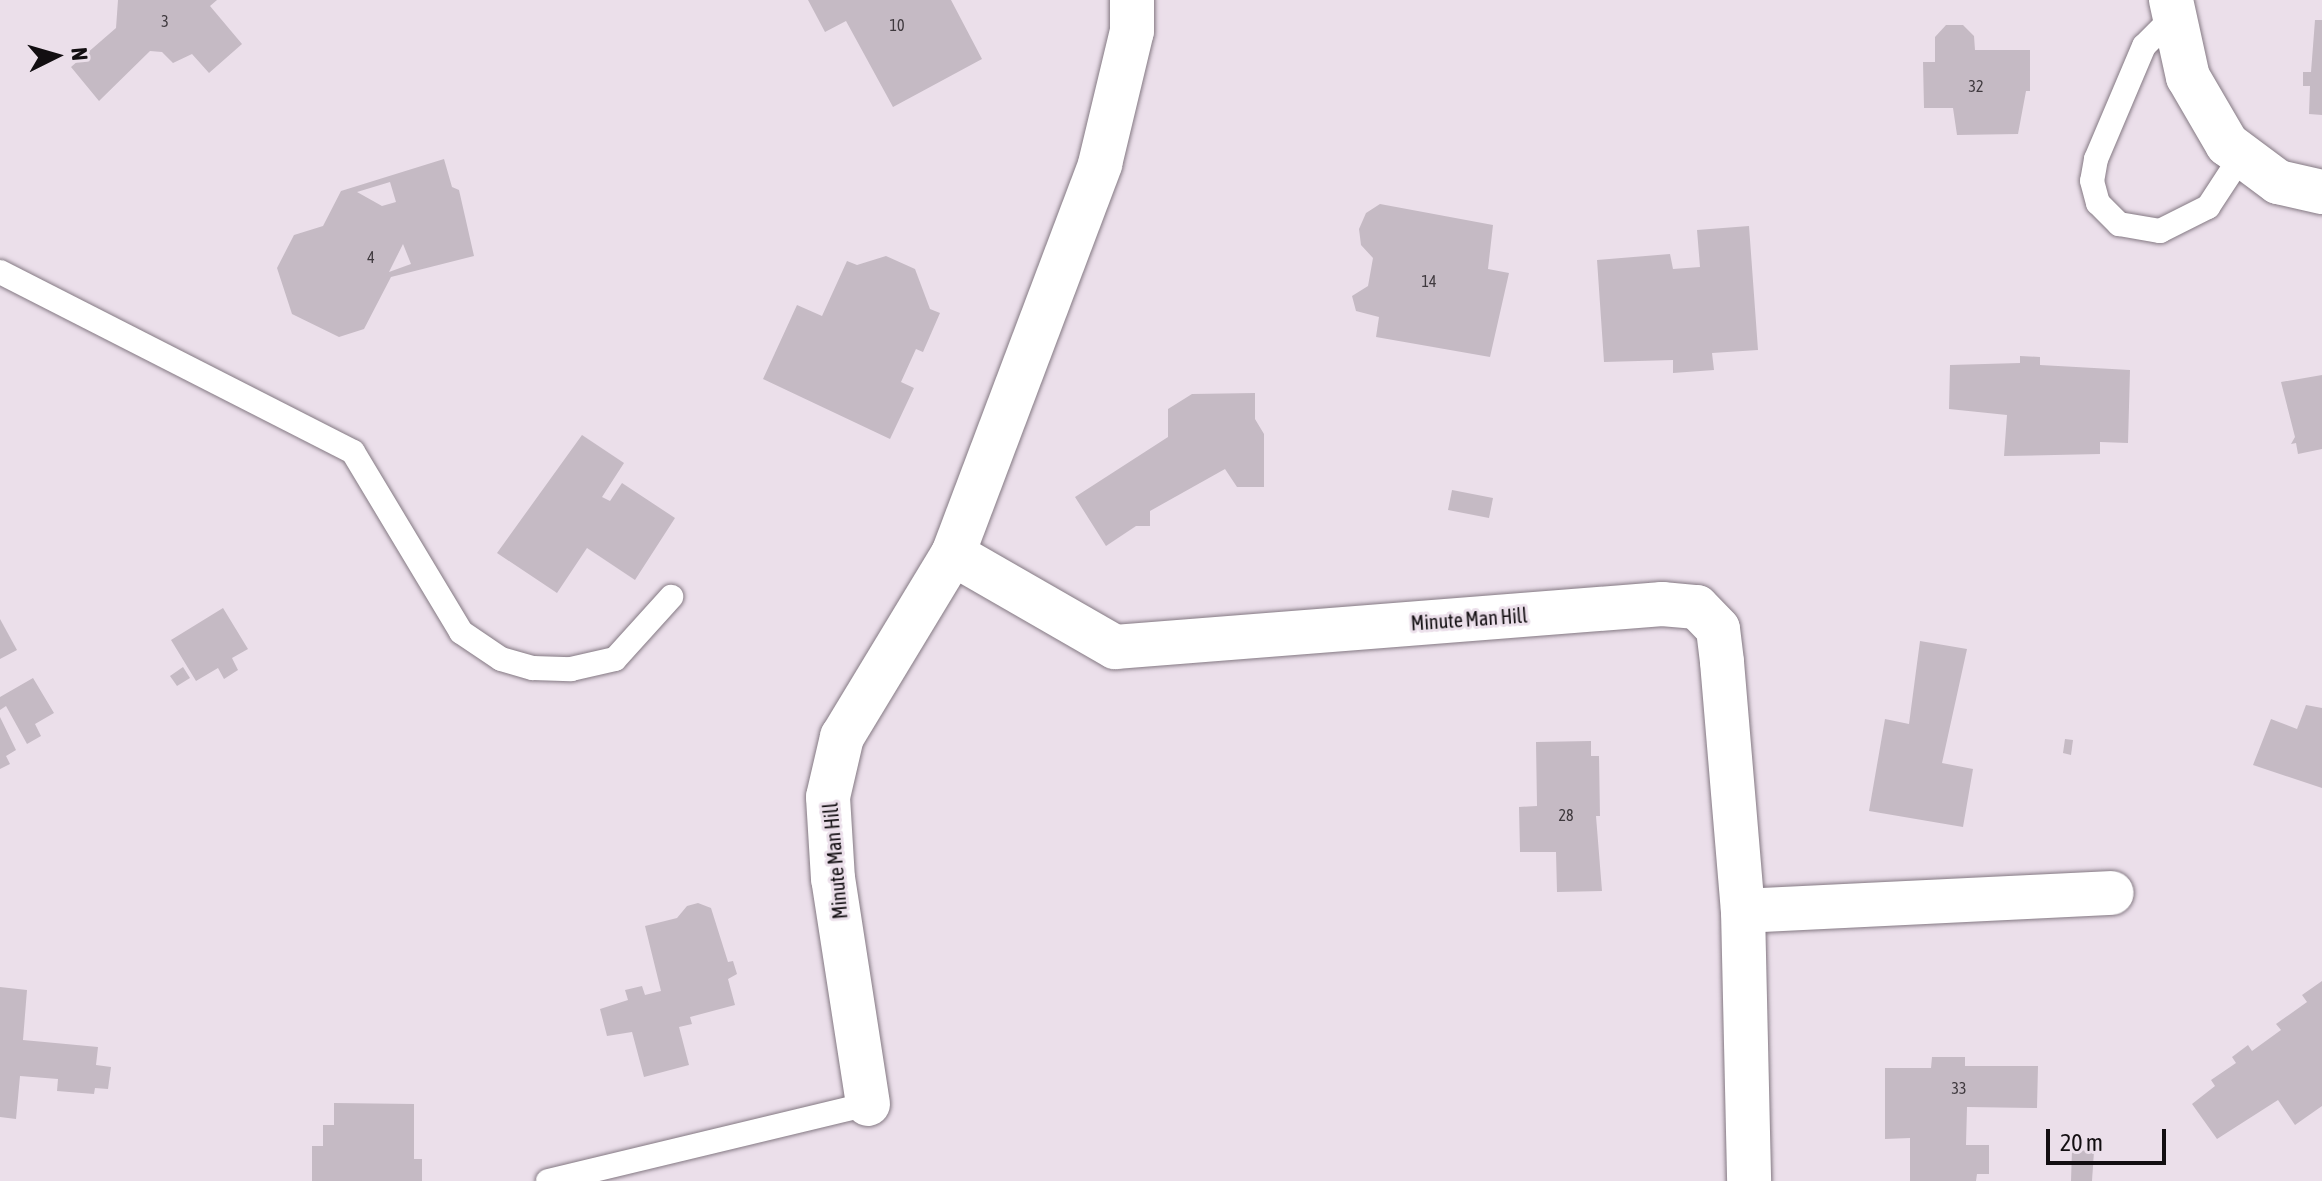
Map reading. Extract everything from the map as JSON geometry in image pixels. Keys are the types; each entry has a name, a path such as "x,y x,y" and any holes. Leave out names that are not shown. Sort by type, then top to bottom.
{"street":[{"name":"Minute Man Hill","path":"868,1104 833,879 828,797 842,737 953,554 1100,164 1132,31 1132,0"},
{"path":"2173,8 2188,77 2227,144 2278,182 2322,192"},
{"name":"Minute Man Hill","path":"953,554 1115,647 1662,604 1697,607 1718,629 1743,911 1749,1181"},
{"path":"1743,911 2112,893"}],"lane":[{"path":"2173,8 2144,46 2096,159 2092,181 2098,203 2119,224 2160,231 2208,207 2242,155"},
{"path":"0,272 353,452 461,632 501,659 533,668 571,669 615,659 671,597"},
{"path":"548,1181 868,1104"}],"building":[{"path":"118,0 217,0 210,6 242,44 209,73 192,54 173,63 162,52 150,51 99,101 71,67 116,28"},
{"path":"808,0 951,0 982,59 893,107 846,21 825,32"},
{"path":"2315,20 2322,20 2322,115 2309,114 2310,86 2303,86 2303,72 2311,72"},
{"path":"1946,25 1963,25 1974,36 1975,50 2030,50 2030,91 2026,91 2018,134 1957,135 1953,108 1924,108 1923,62 1935,62 1935,37"},
{"path":"444,159 452,187 459,190 474,256 391,277 364,329 339,337 292,314 277,268 294,235 323,226 341,191","holes":["390,182 396,202 382,206 357,192","403,244 411,264 389,272"]},
{"path":"1380,204 1493,225 1488,269 1509,273 1490,357 1376,337 1379,317 1356,311 1352,296 1368,286 1373,258 1361,245 1359,229 1366,213"},
{"path":"1749,226 1758,350 1712,353 1714,370 1673,373 1673,360 1604,362 1597,260 1670,254 1673,269 1700,267 1697,230"},
{"path":"886,256 915,269 930,309 940,313 923,352 916,349 901,382 914,388 890,439 763,379 797,305 822,316 847,261 857,265"},
{"path":"2020,356 2040,357 2040,365 2130,370 2128,443 2100,442 2100,454 2004,456 2007,415 1949,409 1950,365 2020,363"},
{"path":"2322,375 2322,449 2298,454 2296,443 2291,444 2295,437 2281,382"},
{"path":"1255,393 1255,419 1264,434 1264,487 1237,487 1225,469 1150,511 1150,526 1136,526 1106,546 1075,497 1168,437 1168,409 1192,394"},
{"path":"582,435 624,463 602,497 610,501 622,483 675,518 635,580 587,548 557,593 497,553"},
{"path":"1452,490 1493,498 1489,518 1448,510"},
{"path":"223,608 248,649 232,658 238,670 224,679 218,668 196,681 171,640"},
{"path":"0,619 17,650 0,659"},
{"path":"1920,641 1967,649 1942,763 1973,769 1963,827 1869,811 1885,719 1909,724"},
{"path":"183,667 190,678 177,686 170,676"},
{"path":"33,678 54,713 35,724 41,736 27,744 6,706 0,710 0,697"},
{"path":"2306,705 2322,708 2322,788 2253,765 2271,719 2297,729"},
{"path":"0,717 16,750 6,756 10,764 0,769"},
{"path":"2065,739 2073,740 2071,755 2063,753"},
{"path":"1591,741 1591,756 1599,756 1600,816 1596,816 1602,891 1557,892 1556,852 1520,852 1519,807 1537,806 1536,742"},
{"path":"698,903 711,908 728,962 733,961 737,974 728,979 735,1005 690,1017 692,1024 679,1027 689,1065 644,1077 632,1032 607,1036 600,1009 628,1000 625,990 642,986 645,995 661,991 645,926 677,918 687,906"},
{"path":"2322,981 2322,1106 2295,1125 2278,1100 2217,1139 2192,1104 2215,1086 2211,1080 2236,1063 2232,1057 2248,1045 2252,1051 2281,1030 2276,1024 2307,1002 2302,995"},
{"path":"0,987 27,990 23,1040 98,1047 96,1065 111,1067 108,1089 95,1088 94,1094 57,1091 58,1079 20,1076 16,1119 0,1117"},
{"path":"1932,1057 1965,1057 1965,1066 2038,1066 2037,1108 1967,1107 1966,1145 1989,1145 1989,1174 1977,1174 1976,1181 1910,1181 1910,1138 1885,1139 1885,1068 1931,1068"},
{"path":"334,1103 414,1104 414,1159 422,1159 422,1181 312,1181 312,1146 323,1146 323,1125 334,1125"},
{"path":"2072,1150 2094,1151 2092,1181 2071,1181"}]}
